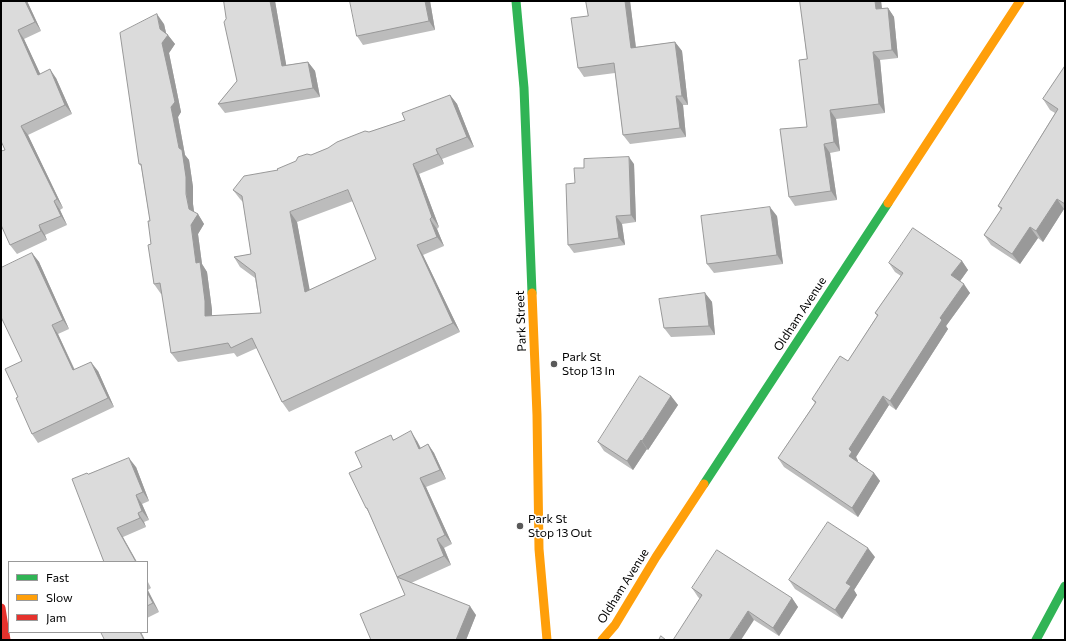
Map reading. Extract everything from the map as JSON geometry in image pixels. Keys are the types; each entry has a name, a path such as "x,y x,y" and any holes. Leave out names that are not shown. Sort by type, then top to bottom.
{"main road":[{"name":"Park Street","path":"516,1 524,88 537,415 539,549 547,640"},
{"name":"Oldham Avenue","path":"602,640 615,625 656,556 1020,1"},
{"path":"1036,640 1065,586"},
{"path":"1,608 6,640"}],"building":[{"path":"1,1 25,1 35,22 18,30 38,75 50,69 65,105 21,126 57,199 54,201 61,216 39,225 41,231 10,245 1,225 1,151 5,150 1,141"},
{"path":"224,1 270,1 282,66 308,62 313,88 218,104 237,81 224,22 226,19"},
{"path":"350,1 425,1 429,21 357,36"},
{"path":"586,1 625,1 631,48 675,42 682,96 676,96 680,128 623,135 614,63 578,68 571,18 588,16"},
{"path":"800,1 875,1 876,9 888,8 892,50 873,52 879,104 830,110 834,142 824,144 831,191 789,197 780,129 807,127 799,60 807,59"},
{"path":"157,14 160,29 168,35 162,43 175,102 171,107 179,148 182,150 186,177 186,194 189,209 198,214 191,225 196,263 200,262 205,301 205,316 261,313 255,273 234,257 251,254 242,196 233,190 244,176 278,170 277,169 296,161 298,157 307,154 311,155 328,148 337,142 365,131 369,132 405,120 402,113 450,95 467,137 436,149 438,154 413,164 432,217 430,219 437,237 417,245 453,323 282,402 252,338 231,348 228,343 171,353 160,283 154,284 148,245 151,244 148,221 150,221 141,164 139,164 120,33","holes":["348,190 376,259 305,292 290,212"]},
{"path":"1065,66 1065,204 1057,199 1036,231 1030,227 1012,254 984,235 1002,208 998,206 1058,109 1043,99"},
{"path":"629,157 631,215 616,216 619,238 568,245 566,184 575,183 574,168 584,168 584,159"},
{"path":"770,207 777,255 707,264 701,216"},
{"path":"913,228 962,261 951,275 964,284 940,318 942,320 890,401 883,396 849,449 852,452 849,456 874,473 852,508 778,458 816,402 812,399 840,356 848,361 878,315 875,313 903,273 889,263"},
{"path":"32,253 63,320 52,325 73,370 91,362 108,398 32,434 16,398 18,397 5,369 22,361 1,317 1,268"},
{"path":"705,293 709,326 664,328 659,299"},
{"path":"640,376 671,396 642,441 641,440 627,461 598,442"},
{"path":"411,431 419,449 428,444 440,470 420,478 445,535 437,539 444,556 397,577 367,508 349,473 362,467 355,452 391,435 393,440"},
{"path":"129,458 143,492 136,495 142,511 138,513 140,518 117,528 135,561 104,561 72,479 87,473 88,474"},
{"path":"828,522 868,548 846,583 851,586 835,610 789,580"},
{"path":"717,550 792,598 773,628 748,611 729,640 673,640 702,595 692,588"},
{"path":"397,577 470,606 456,640 371,640 360,614 405,595"},
{"path":"148,594 153,603 148,606"},
{"path":"102,633 140,633 144,640 105,640"},
{"path":"661,636 666,640 659,640"}],"traffic: fast":[{"path":"516,1 524,88 532,293"},
{"path":"704,484 888,203"},
{"path":"1036,640 1065,586"}],"traffic: slow":[{"path":"888,203 1020,1"},
{"path":"532,293 537,415 539,549 547,640"},
{"path":"602,640 615,625 656,557 704,484"}],"traffic: jam":[{"path":"1,608 6,640"}],"place":[{"name":"Park St Stop 13 In","path":"554,364"},
{"name":"Park St Stop 13 Out","path":"520,526"}]}
